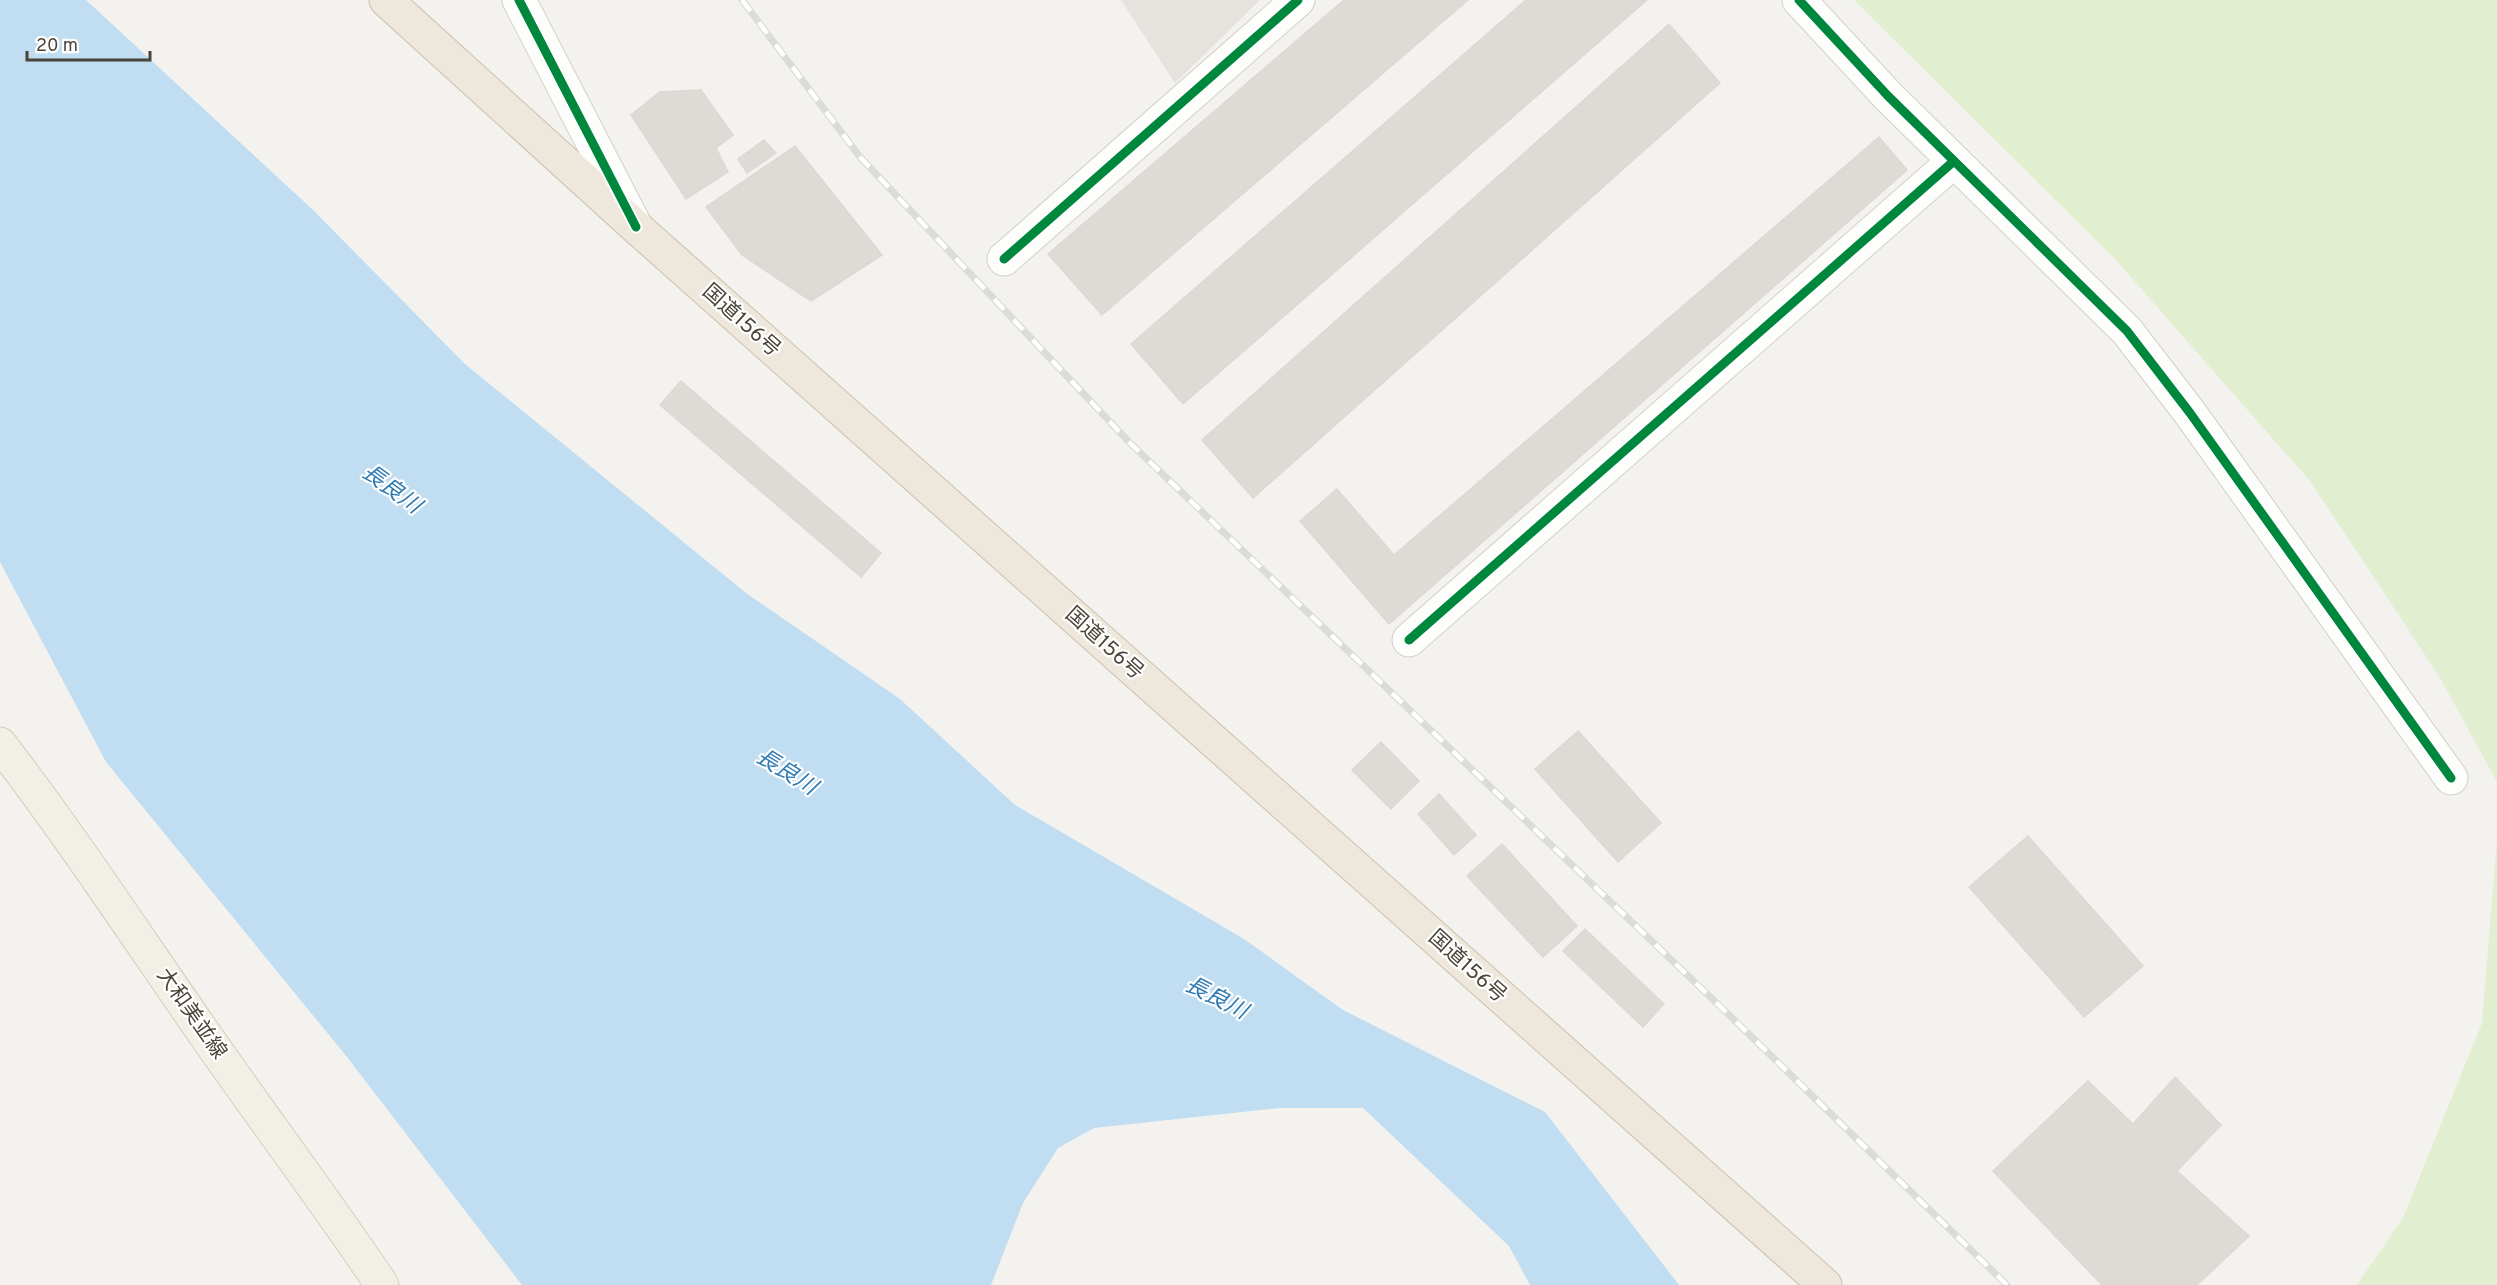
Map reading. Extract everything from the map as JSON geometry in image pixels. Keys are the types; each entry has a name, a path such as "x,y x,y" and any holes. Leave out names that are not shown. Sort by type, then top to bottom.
{"highway":[{"name":"国道156号","path":"386,0 636,227 1825,1285"}],"main road":[{"name":"大和美並線","path":"0,744 44,801 382,1285"}],"street":[{"path":"519,0 636,227"},
{"path":"1004,259 1298,0"},
{"path":"1799,0 1888,96 2127,331 2190,413 2451,778"},
{"path":"1409,640 1954,161"}],"green space":[{"path":"1854,0 2497,0 2497,782 2439,676 2310,481 2115,259"},
{"path":"2497,840 2497,1285 2357,1285 2403,1218 2482,1023"}],"shaded area":[{"path":"1121,0 1260,0 1175,83"}],"water":[{"name":"長良川","path":"0,0 86,0 313,210 465,364 746,593 900,699 1015,805 1244,939 1343,1010 1545,1112 1679,1285 1530,1285 1509,1246 1363,1108 1280,1108 1094,1128 1058,1148 1023,1203 991,1285 522,1285 347,1057 106,762 0,562"}],"building":[{"path":"1344,0 1468,0 1102,315 1048,254"},
{"path":"1526,0 1647,0 1183,404 1131,344"},
{"path":"1669,24 1720,83 1253,498 1202,440"},
{"path":"701,90 733,135 716,148 728,172 686,199 631,115 660,92"},
{"path":"1879,137 1907,170 1389,624 1300,521 1337,489 1394,555"},
{"path":"764,140 776,153 747,173 738,159"},
{"path":"795,146 882,255 811,301 742,255 706,207"},
{"path":"681,381 881,553 861,577 660,405"},
{"path":"1578,731 1661,823 1618,862 1535,769"},
{"path":"1381,742 1419,781 1391,809 1352,770"},
{"path":"1439,794 1476,835 1454,855 1418,814"},
{"path":"2028,836 2143,966 2084,1017 1969,887"},
{"path":"1502,844 1577,926 1543,957 1467,876"},
{"path":"1585,929 1664,1004 1643,1027 1563,951"},
{"path":"2175,1077 2221,1125 2177,1171 2249,1236 2197,1285 2102,1285 1993,1171 2088,1081 2133,1124"}],"railway":[{"path":"742,0 860,157 1129,442 1725,1011 2007,1285"}],"cycle path":[{"path":"519,0 636,227"},
{"path":"1004,259 1298,0"},
{"path":"1799,0 1888,96 2127,331 2190,413 2451,778"},
{"path":"1409,640 1954,161"}]}
